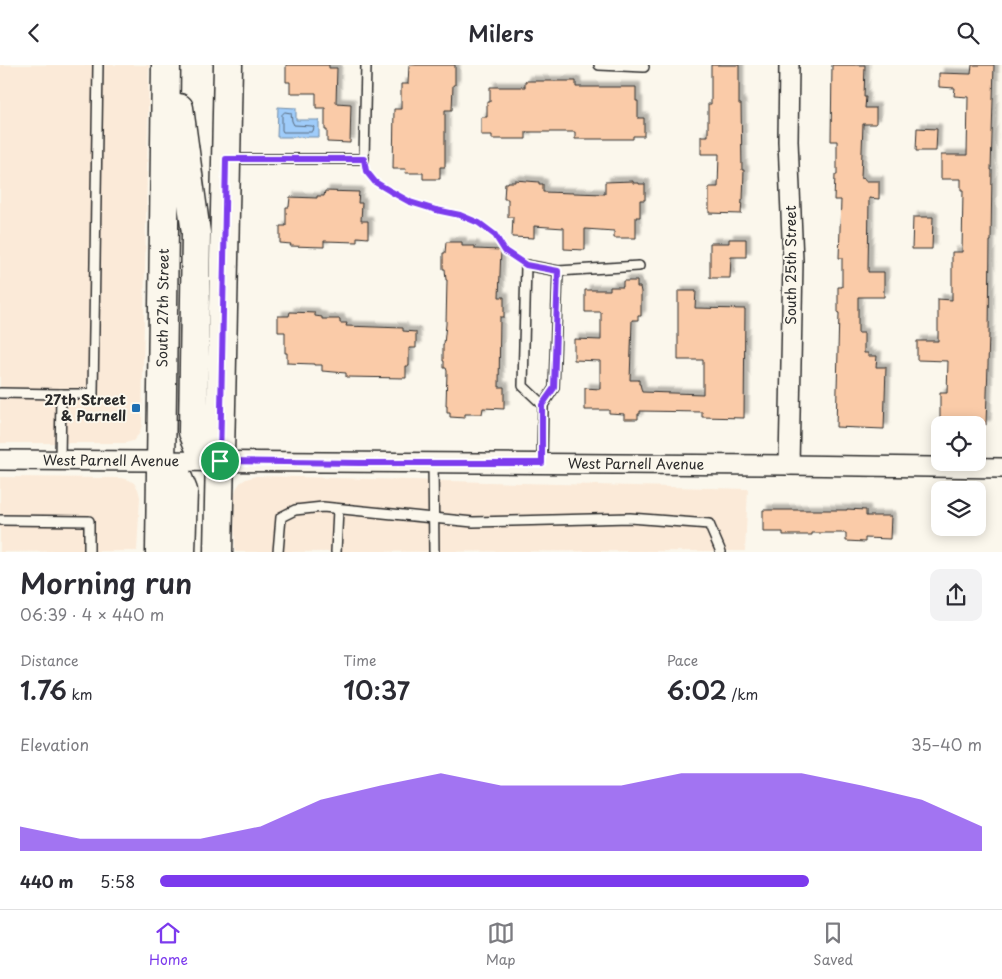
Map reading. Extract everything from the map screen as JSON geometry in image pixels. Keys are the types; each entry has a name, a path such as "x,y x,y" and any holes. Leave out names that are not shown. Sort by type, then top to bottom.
{"main road":[{"name":"South 27th Street","path":"160,551 166,65"},
{"path":"170,65 180,116 196,233 192,432 202,451 220,461"},
{"path":"218,551 228,65"},
{"path":"161,461 177,476 183,491 181,551"}],"street":[{"name":"South 25th Street","path":"789,65 788,141 793,261 789,465"},
{"name":"West Parnell Avenue","path":"0,460 1002,468"}],"lane":[{"path":"0,393 93,394 98,65"},
{"path":"226,159 364,159 366,65"},
{"path":"599,65 644,67"},
{"path":"542,405 523,386 526,265 558,271 639,266"},
{"path":"542,463 542,405 554,388 558,271"},
{"path":"60,460 61,394"},
{"path":"433,463 434,551"},
{"path":"278,551 281,517 295,509 323,507 473,522 630,518 710,523 721,551"},
{"path":"336,551 338,509"},
{"path":"0,520 89,521 89,551"}],"path":[{"path":"364,159 366,171 375,182 410,202 460,215 479,223 495,235 505,251 526,265"}],"shaded area":[{"path":"0,65 149,65 142,425 139,434 133,441 125,443 0,443"},
{"path":"256,476 748,489 745,551 235,552 234,499 236,489 246,479"},
{"path":"0,477 121,478 129,480 138,489 140,497 137,551 0,552"}],"water":[{"path":"278,107 296,108 296,120 319,120 319,137 277,137"}],"building":[{"path":"286,65 329,65 329,68 337,68 336,103 351,104 350,143 327,142 325,108 316,108 316,93 290,93 290,82 286,82"},
{"path":"409,65 455,65 452,110 445,110 445,167 440,167 440,179 423,179 423,173 405,173 406,169 393,169 394,109 401,109 401,84 408,84"},
{"path":"711,65 739,65 742,170 744,170 741,214 709,213 709,187 718,187 719,154 701,154 701,136 708,136 708,104 711,104"},
{"path":"832,65 865,65 865,108 876,108 876,124 863,124 861,178 865,179 865,181 879,181 879,199 869,198 868,272 884,272 884,297 858,297 858,333 864,333 864,353 868,353 868,356 877,356 876,367 886,367 884,429 836,427 838,287 842,287 842,258 839,258 841,200 834,200 835,175 837,175 837,141 831,141"},
{"path":"972,65 994,65 986,425 986,416 940,416 940,393 947,393 948,361 917,360 917,341 938,341 938,299 952,300 952,252 962,252 963,190 961,190 961,179 941,179 941,155 967,155 968,97 954,96 955,88 939,87 939,73 971,74"},
{"path":"525,81 576,81 576,87 636,87 638,118 644,118 644,136 633,136 633,139 575,139 575,132 526,132 526,139 492,139 492,135 481,135 481,117 487,117 490,87 525,87"},
{"path":"917,128 937,129 936,151 916,151"},
{"path":"515,180 539,182 539,184 543,184 543,192 605,194 605,182 633,181 633,183 645,184 645,200 640,200 640,217 636,217 636,238 614,238 614,231 585,229 585,250 564,249 564,228 534,226 534,238 512,237 513,217 508,217 508,199 504,199 505,183 515,182"},
{"path":"325,191 359,192 358,203 362,203 361,221 368,221 368,238 357,237 357,242 324,241 324,247 290,246 291,244 280,243 280,226 286,226 286,207 289,207 290,197 317,198 317,196 324,196"},
{"path":"913,217 933,217 932,249 912,249"},
{"path":"729,239 746,239 746,257 731,257 730,278 710,278 710,243 729,243"},
{"path":"446,242 462,242 462,246 475,246 475,249 501,250 499,297 504,297 504,317 500,317 499,387 504,387 504,409 483,408 482,414 465,414 465,418 450,417 446,406 447,371 444,368 443,344 446,324 447,280 445,269 443,269 443,253 445,253"},
{"path":"623,281 637,281 637,287 640,287 641,292 641,316 638,316 638,320 632,320 630,380 639,380 642,392 703,394 703,360 678,360 678,291 696,291 695,308 745,309 744,418 702,417 702,412 640,411 638,419 624,419 624,414 609,413 609,410 585,410 585,388 600,389 600,361 574,360 574,339 601,340 601,312 585,312 585,290 610,290 610,287 623,287"},
{"path":"290,312 315,313 315,316 322,317 322,319 340,319 340,323 347,323 346,326 403,328 403,331 416,332 416,348 409,348 409,366 406,366 406,378 346,377 346,373 322,371 322,365 287,363 285,332 278,332 278,316 289,316"},
{"path":"763,510 866,510 866,516 891,516 890,539 865,538 865,542 846,541 846,533 783,535 783,532 763,532"}],"place":[{"name":"27th Street & Parnell","path":"136,408"}],"route":[{"path":"226,159 364,159 366,171 375,182 390,191 410,202 460,215 479,223 495,235 505,251 526,265 558,271 554,388 542,405 542,463 220,461 226,159"}]}
